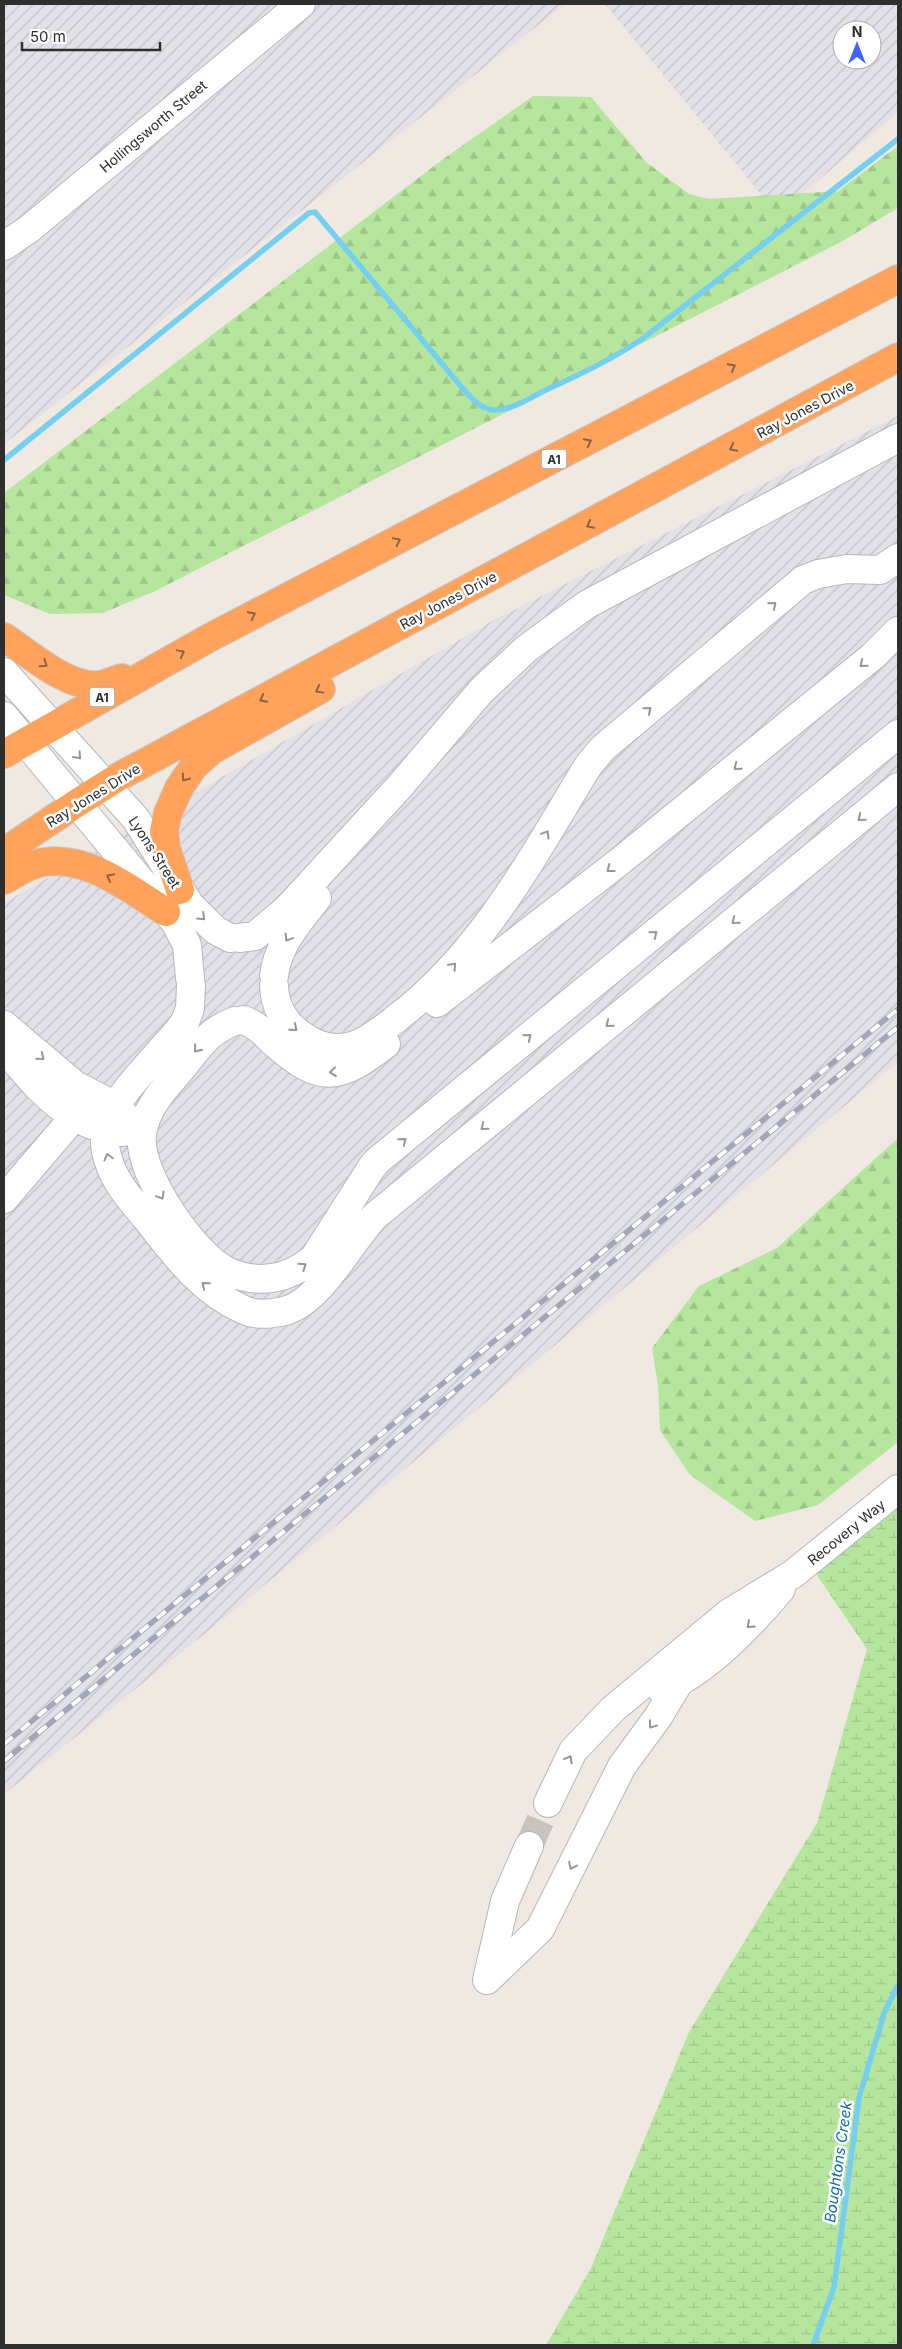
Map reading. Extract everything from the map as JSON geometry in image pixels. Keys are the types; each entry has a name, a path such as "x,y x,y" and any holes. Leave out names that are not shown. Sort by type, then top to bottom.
{"highway":[{"name":"A1","path":"14,748 153,669 898,279"},
{"name":"Ray Jones Drive","path":"4,852 76,802 898,357"},
{"path":"180,890 166,848 164,831 168,813 179,788 194,766 212,750 389,651 444,602"},
{"path":"4,637 60,674 78,683 99,685 153,669"},
{"path":"4,880 37,863 55,861 106,874 166,912"}],"street":[{"name":"Hollingsworth Street","path":"4,246 18,238 302,4"},
{"path":"898,438 586,606 551,629 481,691 400,786 282,913 254,936 218,940 207,946 198,955 191,981 195,998 203,1009 214,1017 239,1020 257,1027 297,1063 306,1068 324,1073 343,1070 357,1065 619,862 873,656 898,631"},
{"path":"234,938 252,942 263,951 271,962 278,1010 287,1022 308,1039 332,1048 341,1048 353,1046 373,1036 419,1001 479,936 511,892 588,766 603,748 803,580 818,574 847,569 892,569"},
{"name":"Lyons Street","path":"4,672 136,819 190,905 215,930 234,938"},
{"name":"Lyons Street","path":"4,716 14,748 76,802 175,922 187,946 191,981 190,1008 185,1022 105,1111"},
{"path":"400,786 288,937 276,960 274,981 264,1007 212,1031 156,1100 145,1121 141,1144 148,1171 159,1195 173,1216 217,1263 228,1271 258,1279 281,1278 303,1268 314,1258 372,1167 898,734"},
{"path":"105,1111 107,1157 119,1185 187,1270 225,1300 246,1311 274,1314 299,1304 324,1281 365,1226 399,1196 898,787"},
{"path":"4,1025 105,1111 142,1134"},
{"path":"4,1050 14,1058 38,1087 74,1117"},
{"path":"4,1198 74,1117 105,1111"},
{"path":"372,1167 368,1178 371,1190 387,1200 399,1196"},
{"name":"Recovery Way","path":"686,1668 757,1618 793,1574 898,1489"},
{"path":"557,1806 581,1775 600,1743 618,1721 634,1705 686,1668"},
{"path":"538,1849 505,1901 487,1980 540,1928 622,1766 658,1717 686,1668"}],"shaded area":[{"path":"4,4 565,4 4,444"},
{"path":"605,4 898,4 898,112 778,215"},
{"path":"898,416 898,1062 227,1616 4,1794 4,903 494,620"}],"green space":[{"path":"533,96 591,97 646,162 689,194 709,199 838,191 898,146 898,208 839,243 155,591 103,613 50,614 4,595 4,493 446,157"},
{"path":"898,1138 898,1442 818,1505 755,1521 690,1475 660,1430 658,1385 652,1348 699,1286 777,1248"},
{"path":"898,1489 898,2345 546,2345 591,2268 689,2032 817,1823 867,1649 808,1562"}],"waterway":[{"path":"4,460 309,213 315,212 464,390 478,403 490,410 495,410 521,403 594,367 642,339 898,139"},
{"name":"Boughtons Creek","path":"813,2345 834,2287 859,2098 884,2013 898,1985"}],"tunnel":[{"path":"529,1846 548,1803"}],"railway":[{"path":"4,1744 898,1009"},
{"path":"4,1761 898,1027"}]}
